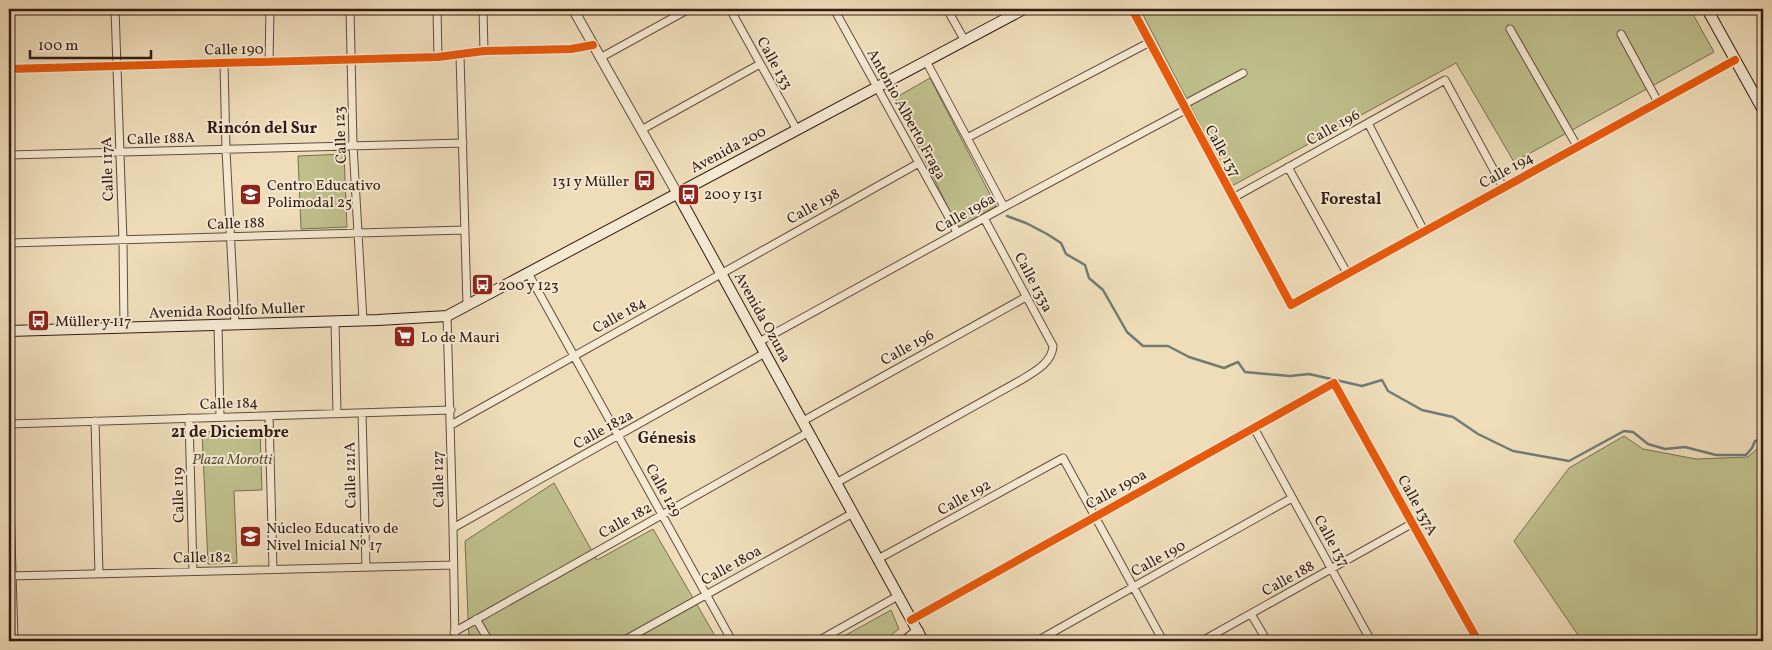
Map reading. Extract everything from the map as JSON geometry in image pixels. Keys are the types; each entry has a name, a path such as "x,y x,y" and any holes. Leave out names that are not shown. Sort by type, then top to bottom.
{"main road":[{"name":"Avenida 200","path":"447,316 1024,9"},
{"path":"1707,9 1763,110"},
{"name":"Avenida Ozuna","path":"677,193 923,641"},
{"name":"Avenida Rodolfo Muller","path":"9,331 447,316"},
{"path":"905,641 918,631"}],"street":[{"name":"Calle 117A","path":"115,9 124,328"},
{"path":"269,62 270,9"},
{"name":"Calle 123","path":"350,9 353,145 363,320"},
{"path":"437,9 438,57"},
{"path":"483,9 484,51"},
{"name":"Avenida Ozuna","path":"573,9 677,193"},
{"path":"600,58 689,9"},
{"name":"Calle 133","path":"730,9 796,130"},
{"name":"Antonio Alberto Fraga","path":"834,9 957,232"},
{"path":"947,9 964,41"},
{"name":"Calle 137","path":"1132,9 1291,305"},
{"path":"1510,29 1577,146"},
{"path":"1621,34 1658,102"},
{"path":"967,138 1150,42"},
{"name":"Calle 190","path":"9,69 438,57 484,51 571,49 593,45"},
{"path":"460,55 467,306"},
{"name":"Calle 194","path":"1291,305 1735,60"},
{"path":"926,61 1004,207"},
{"path":"224,62 226,150 235,324"},
{"path":"641,130 760,64"},
{"name":"Calle 196a","path":"759,342 1184,108 1243,73"},
{"name":"Calle 196","path":"1233,198 1446,80 1503,187"},
{"path":"1368,123 1424,230"},
{"name":"Calle 188A","path":"9,155 463,143"},
{"name":"Calle 198","path":"722,273 919,163"},
{"path":"1288,167 1347,273"},
{"name":"Calle 133a","path":"836,483 1021,380 1049,360 1053,353 1053,346 984,218"},
{"name":"Calle 188","path":"9,243 464,230"},
{"name":"Calle 129","path":"528,273 732,641"},
{"name":"Calle 184","path":"451,425 722,273"},
{"name":"Calle 196","path":"803,421 1026,297"},
{"name":"Calle 127","path":"447,316 455,641"},
{"path":"335,321 337,414"},
{"path":"218,325 220,417"},
{"name":"Calle 182a","path":"453,528 765,353"},
{"name":"Calle 190a","path":"911,620 1334,382"},
{"name":"Calle 137A","path":"1334,382 1478,641"},
{"name":"Calle 184","path":"9,424 450,410"},
{"name":"Calle 121A","path":"362,413 366,567"},
{"path":"269,416 273,569"},
{"name":"Calle 119","path":"189,418 193,571"},
{"path":"95,421 99,574"},
{"name":"Calle 137","path":"1254,428 1371,641"},
{"name":"Calle 182","path":"454,632 809,432"},
{"name":"Calle 192","path":"878,560 1063,458 1094,517"},
{"name":"Calle 190","path":"1037,641 1292,498"},
{"path":"9,503 12,641"},
{"name":"Calle 180a","path":"623,641 853,513"},
{"path":"1094,517 1163,641"},
{"name":"Calle 188","path":"1202,641 1413,523"},
{"name":"Calle 182","path":"10,576 453,565"},
{"path":"818,641 898,596"},
{"path":"1251,614 1266,641"},
{"path":"476,619 489,641"}],"green space":[{"path":"1140,9 1690,9 1714,52 1514,162 1456,63 1232,186"},
{"path":"930,78 996,206 958,228 895,98"},
{"path":"344,154 347,227 301,229 298,156"},
{"name":"Plaza Morotti","path":"260,429 262,490 234,491 237,563 208,564 202,432"},
{"path":"1624,436 1643,449 1696,459 1748,457 1759,447 1763,446 1763,641 1582,641 1514,541 1569,468"},
{"path":"554,483 597,560 653,529 718,641 469,641 465,541"},
{"path":"891,610 899,629 883,641 835,641"}],"waterway":[{"path":"1007,216 1047,234 1061,243 1066,254 1085,265 1089,278 1103,290 1127,332 1143,346 1168,346 1189,357 1224,368 1238,362 1245,372 1290,376 1309,374 1362,386 1382,380 1388,391 1422,410 1453,417 1478,434 1513,451 1569,461 1624,431 1633,432 1648,444 1665,449 1685,447 1716,455 1746,455 1755,441 1763,440"}],"cycle path":[{"path":"1132,9 1291,305 1735,60"},
{"path":"9,69 438,57 484,51 571,49 593,45"},
{"path":"911,620 1334,383 1478,641"}],"place":[{"name":"131 y Müller","path":"645,181"},
{"name":"Centro Educativo Polimodal 25","path":"251,194"},
{"name":"200 y 131","path":"688,194"},
{"name":"200 y 123","path":"482,285"},
{"name":"Müller y 117","path":"39,321"},
{"name":"Lo de Mauri","path":"405,337"},
{"name":"Núcleo Educativo de Nivel Inicial Nº 17","path":"250,537"}],"district":[{"name":"Rincón del Sur","path":"262,127"},
{"name":"Forestal","path":"1351,198"},
{"name":"21 de Diciembre","path":"230,431"},
{"name":"Génesis","path":"667,437"}]}
